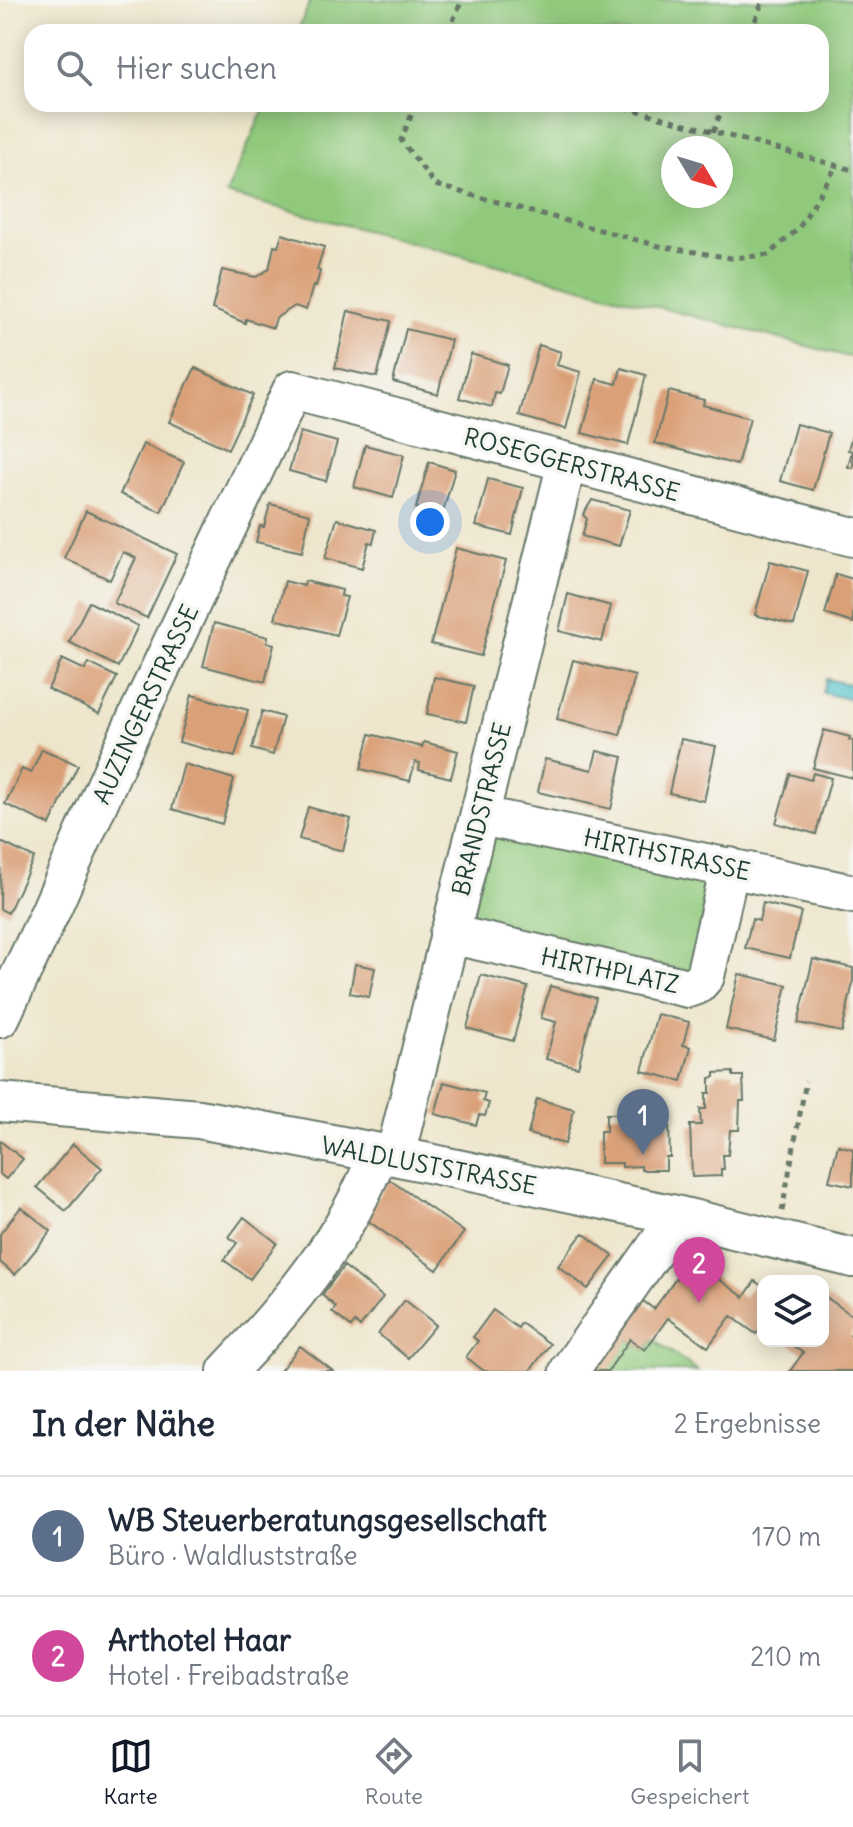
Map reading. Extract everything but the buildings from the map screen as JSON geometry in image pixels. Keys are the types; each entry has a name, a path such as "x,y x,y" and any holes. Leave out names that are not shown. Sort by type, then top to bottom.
{"street":[{"name":"ROSEGGERSTRASSE","path":"292,390 853,537"},
{"name":"AUZINGERSTRASSE","path":"0,1018 118,758 292,390"},
{"name":"BRANDSTRASSE","path":"227,1371 272,1324 316,1266 387,1155 481,816 567,462"},
{"name":"HIRTHSTRASSE","path":"481,816 853,894"},
{"name":"HIRTHPLATZ","path":"449,934 688,988 697,985 705,976 730,867"},
{"name":"WALDLUSTSTRASSE","path":"0,1102 199,1119 671,1214 853,1258"},
{"path":"569,1371 662,1239 671,1214"}],"path":[{"path":"452,24 462,0"},
{"path":"754,24 763,0"},
{"path":"413,112 401,140 435,185 659,246 731,258 768,255 799,228 837,165"},
{"path":"642,112 853,170"},
{"path":"713,132 721,112"},
{"path":"776,1239 806,1081"}],"green space":[{"path":"311,0 853,0 853,358 226,194 262,112 829,112 829,24 300,24"},
{"path":"488,835 712,877 692,972 470,929"},
{"path":"620,1332 645,1350 653,1339 698,1371 593,1371"}],"water":[{"path":"826,679 853,685 852,700 823,693"}],"place":[{"name":"WB Steuerberatungsgesellschaft","path":"643,1155"},
{"name":"Arthotel Haar","path":"699,1303"}]}
